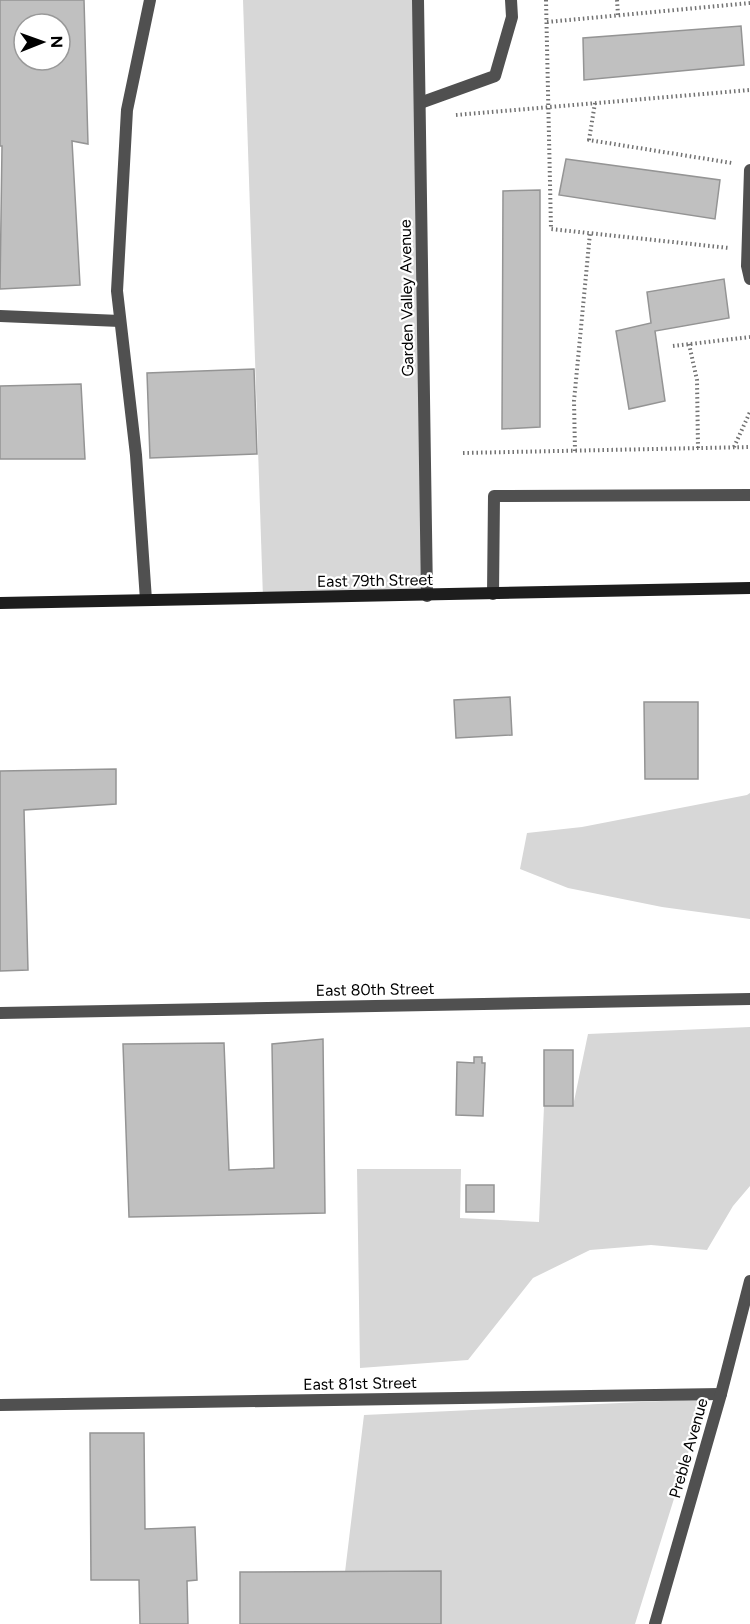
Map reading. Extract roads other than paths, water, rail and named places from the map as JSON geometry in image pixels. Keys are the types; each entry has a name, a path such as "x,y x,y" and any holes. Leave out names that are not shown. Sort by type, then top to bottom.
{"main road":[{"name":"East 79th Street","path":"0,603 750,588"}],"street":[{"path":"146,600 136,455 117,291 128,110 150,0"},
{"name":"Garden Valley Avenue","path":"418,0 427,596"},
{"path":"420,103 495,76 512,17 511,0"},
{"path":"744,167 747,266 750,279"},
{"path":"0,316 120,321"},
{"path":"493,594 494,496 750,495"},
{"name":"East 80th Street","path":"0,1013 750,999"},
{"name":"Preble Avenue","path":"655,1624 721,1394 750,1281"},
{"name":"East 81st Street","path":"0,1405 721,1394"}]}
